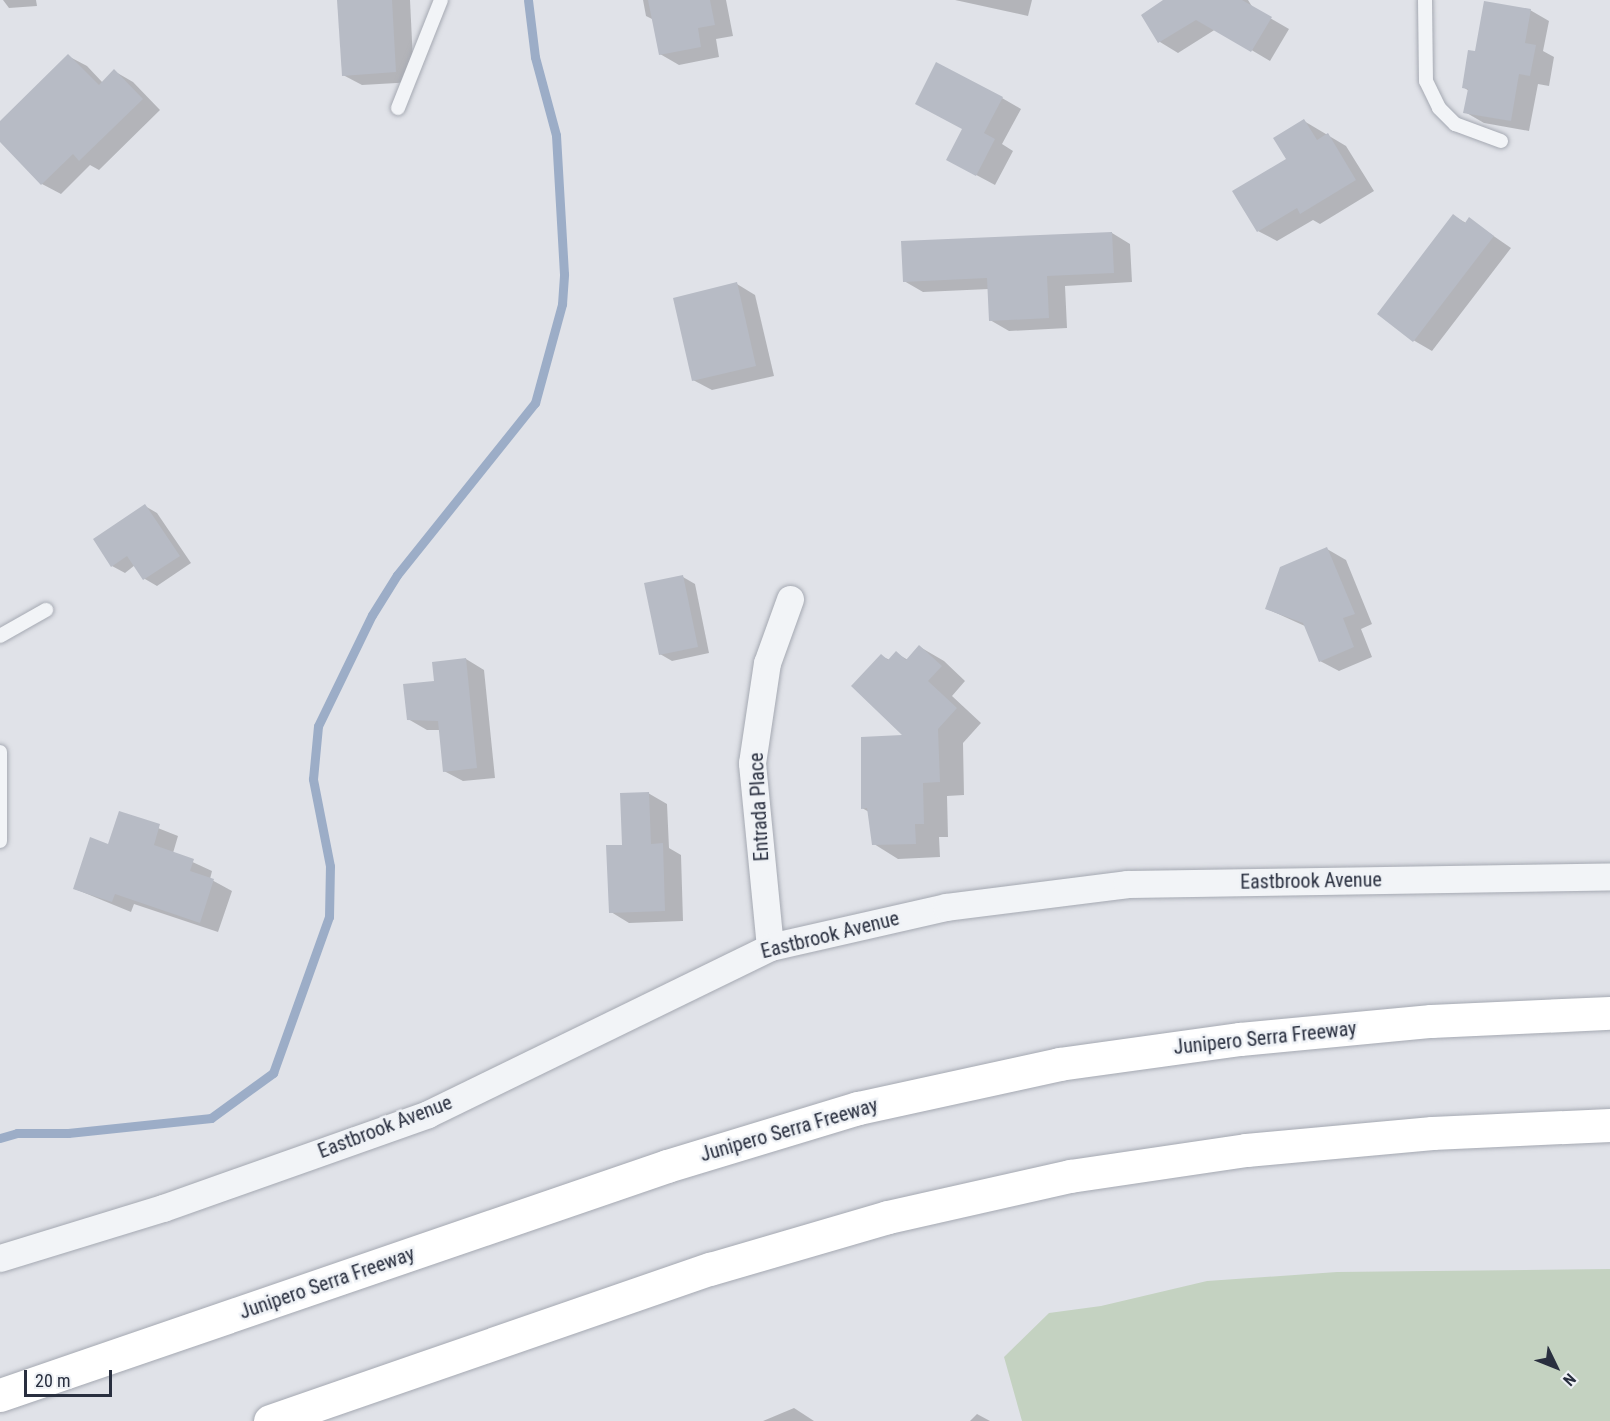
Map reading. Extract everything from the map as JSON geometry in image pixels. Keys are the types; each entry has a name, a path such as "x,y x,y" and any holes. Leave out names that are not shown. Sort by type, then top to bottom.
{"highway":[{"name":"Junipero Serra Freeway","path":"0,1395 667,1166 858,1108 1059,1064 1240,1039 1431,1021 1610,1013"},
{"path":"270,1421 710,1269 888,1217 1070,1176 1246,1150 1432,1133 1610,1125"}],"street":[{"name":"Entrada Place","path":"770,947 752,763 766,663 790,599"},
{"name":"Eastbrook Avenue","path":"0,1258 163,1208 428,1114 770,947 946,907 1127,884 1610,876"}],"lane":[{"path":"398,108 441,0"},
{"path":"1425,0 1426,81 1439,108 1455,124 1501,141"},
{"path":"0,636 46,610"},
{"path":"0,752 0,841"}],"green space":[{"path":"1610,1269 1610,1421 1022,1421 1004,1357 1049,1313 1101,1306 1207,1281 1337,1272"}],"building":[{"path":"337,0 392,0 396,72 342,76"},
{"path":"648,0 710,0 715,25 698,28 701,47 659,55"},
{"path":"1163,0 1242,0 1272,17 1251,52 1196,20 1158,43 1141,15"},
{"path":"1484,1 1531,9 1525,43 1536,45 1530,76 1519,74 1511,121 1463,113 1468,89 1462,88 1468,50 1475,51"},
{"path":"68,54 99,85 114,69 143,99 79,161 73,154 41,185 0,142 0,121"},
{"path":"936,62 1003,97 984,133 995,139 976,176 946,160 962,129 915,104"},
{"path":"1304,119 1317,140 1328,133 1356,180 1300,214 1297,208 1257,232 1232,191 1286,159 1273,138"},
{"path":"1453,214 1465,223 1469,217 1494,236 1413,342 1377,314"},
{"path":"1112,232 1114,273 1047,276 1049,318 989,321 987,278 903,282 901,241"},
{"path":"737,282 756,366 692,381 673,298"},
{"path":"145,504 180,556 143,580 127,556 111,567 93,539"},
{"path":"1327,547 1355,614 1343,618 1354,647 1319,662 1303,623 1265,609 1280,567"},
{"path":"683,575 698,647 659,655 644,583"},
{"path":"919,645 942,666 928,681 957,708 938,729 940,782 923,783 924,824 915,824 916,844 872,845 867,808 861,809 861,737 902,735 851,686 881,654 888,660 896,651 906,660"},
{"path":"466,658 477,768 443,772 438,721 407,720 403,684 434,681 432,662"},
{"path":"649,792 651,844 663,843 665,911 609,913 606,845 622,845 620,793"},
{"path":"119,811 160,824 154,845 194,859 190,871 214,879 200,923 115,894 112,902 73,889 90,837 108,844"}],"waterway":[{"path":"0,1138 17,1133 68,1133 211,1118 273,1073 329,917 330,866 313,779 318,726 372,615 397,575 535,403 562,304 564,274 556,135 535,57 528,0"}]}
